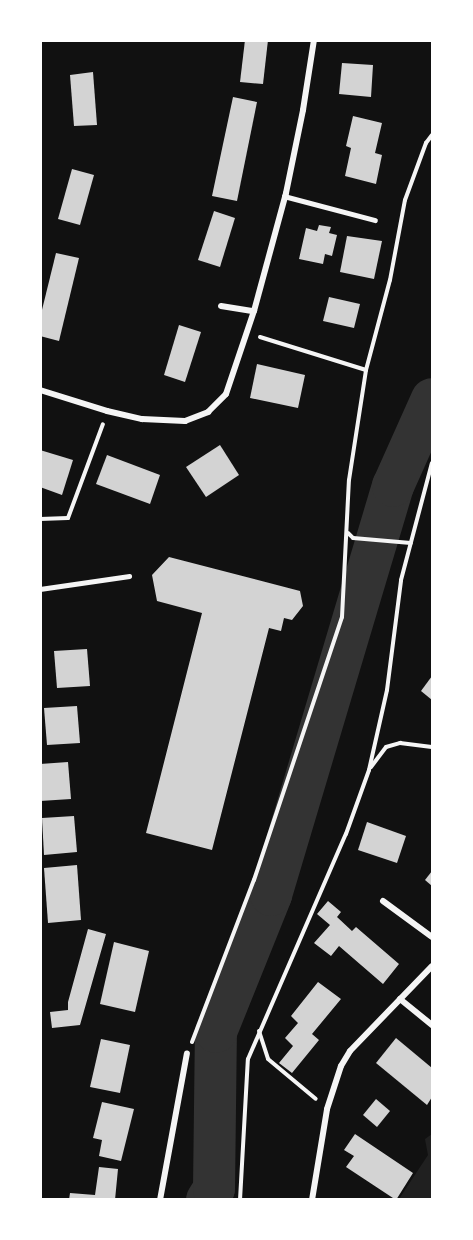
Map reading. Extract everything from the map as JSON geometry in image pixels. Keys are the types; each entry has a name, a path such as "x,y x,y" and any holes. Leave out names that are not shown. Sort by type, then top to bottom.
{"street":[{"path":"40,390 107,411 142,419 185,421 208,412 226,394 254,311 284,196 303,110 314,40"},
{"path":"221,306 254,311"},
{"path":"383,901 432,937"},
{"path":"312,1200 327,1109 334,1083 350,1052 432,966"},
{"path":"400,999 432,1025"},
{"path":"160,1200 188,1053"}],"lane":[{"path":"284,196 375,220"},
{"path":"40,589 129,576"}],"path":[{"path":"188,1053 254,880 342,617 349,480 366,370 390,280 405,200 426,143 432,135"},
{"path":"246,331 264,339 366,370"},
{"path":"40,519 68,518 107,411"},
{"path":"240,1200 248,1059 346,834 369,770 387,690 401,580 432,463"},
{"path":"348,532 353,538 411,543"},
{"path":"369,770 386,747 400,743 432,747"},
{"path":"259,1030 268,1059 327,1109"}],"shaded area":[{"path":"432,1134 432,1199 399,1199 428,1155 425,1139"}],"building":[{"path":"245,40 268,40 263,84 240,82"},
{"path":"342,63 373,65 371,97 339,94"},
{"path":"93,72 97,125 74,126 70,75"},
{"path":"233,97 257,102 237,201 212,196"},
{"path":"353,116 382,123 375,153 382,155 376,184 345,176 351,148 346,146"},
{"path":"72,169 94,175 80,225 58,219"},
{"path":"214,211 235,218 220,267 198,260"},
{"path":"319,225 331,227 329,233 337,235 332,256 325,254 323,264 299,259 306,228 317,231"},
{"path":"347,236 382,241 374,279 340,272"},
{"path":"56,253 79,258 59,341 40,336 40,318"},
{"path":"329,297 360,304 354,328 323,321"},
{"path":"179,325 201,332 185,382 164,375"},
{"path":"257,364 305,375 298,408 250,398"},
{"path":"220,445 239,475 206,497 186,467"},
{"path":"40,450 73,460 62,495 40,487"},
{"path":"107,455 160,475 150,504 96,484"},
{"path":"169,557 300,591 303,606 292,620 284,618 281,631 269,628 212,850 146,833 202,613 157,601 152,575"},
{"path":"87,649 90,686 57,688 54,651"},
{"path":"432,676 432,700 421,691"},
{"path":"77,706 80,743 47,745 44,708"},
{"path":"68,762 71,799 40,801 40,764"},
{"path":"74,816 77,852 44,855 42,818"},
{"path":"367,822 406,836 397,863 358,850"},
{"path":"77,865 81,920 48,923 44,868"},
{"path":"432,871 432,886 425,880"},
{"path":"328,901 341,912 337,917 352,931 356,927 399,964 383,984 339,946 331,956 314,943 330,925 317,914"},
{"path":"88,929 106,934 80,1025 52,1028 50,1012 68,1010 68,1002"},
{"path":"114,942 149,951 135,1012 100,1004"},
{"path":"318,982 341,999 312,1034 319,1040 292,1073 279,1063 293,1046 285,1038 298,1023 291,1016"},
{"path":"396,1038 432,1068 432,1097 427,1105 376,1063"},
{"path":"101,1039 130,1045 120,1093 90,1087"},
{"path":"376,1099 390,1111 377,1127 363,1115"},
{"path":"102,1102 134,1109 121,1161 99,1156 102,1140 93,1138"},
{"path":"355,1134 413,1173 396,1200 346,1167 354,1156 344,1150"},
{"path":"99,1167 118,1169 115,1200 69,1200 70,1193 95,1195"}],"waterway":[{"path":"207,1200 214,1189 216,1032 271,895 393,486 432,399"}]}
